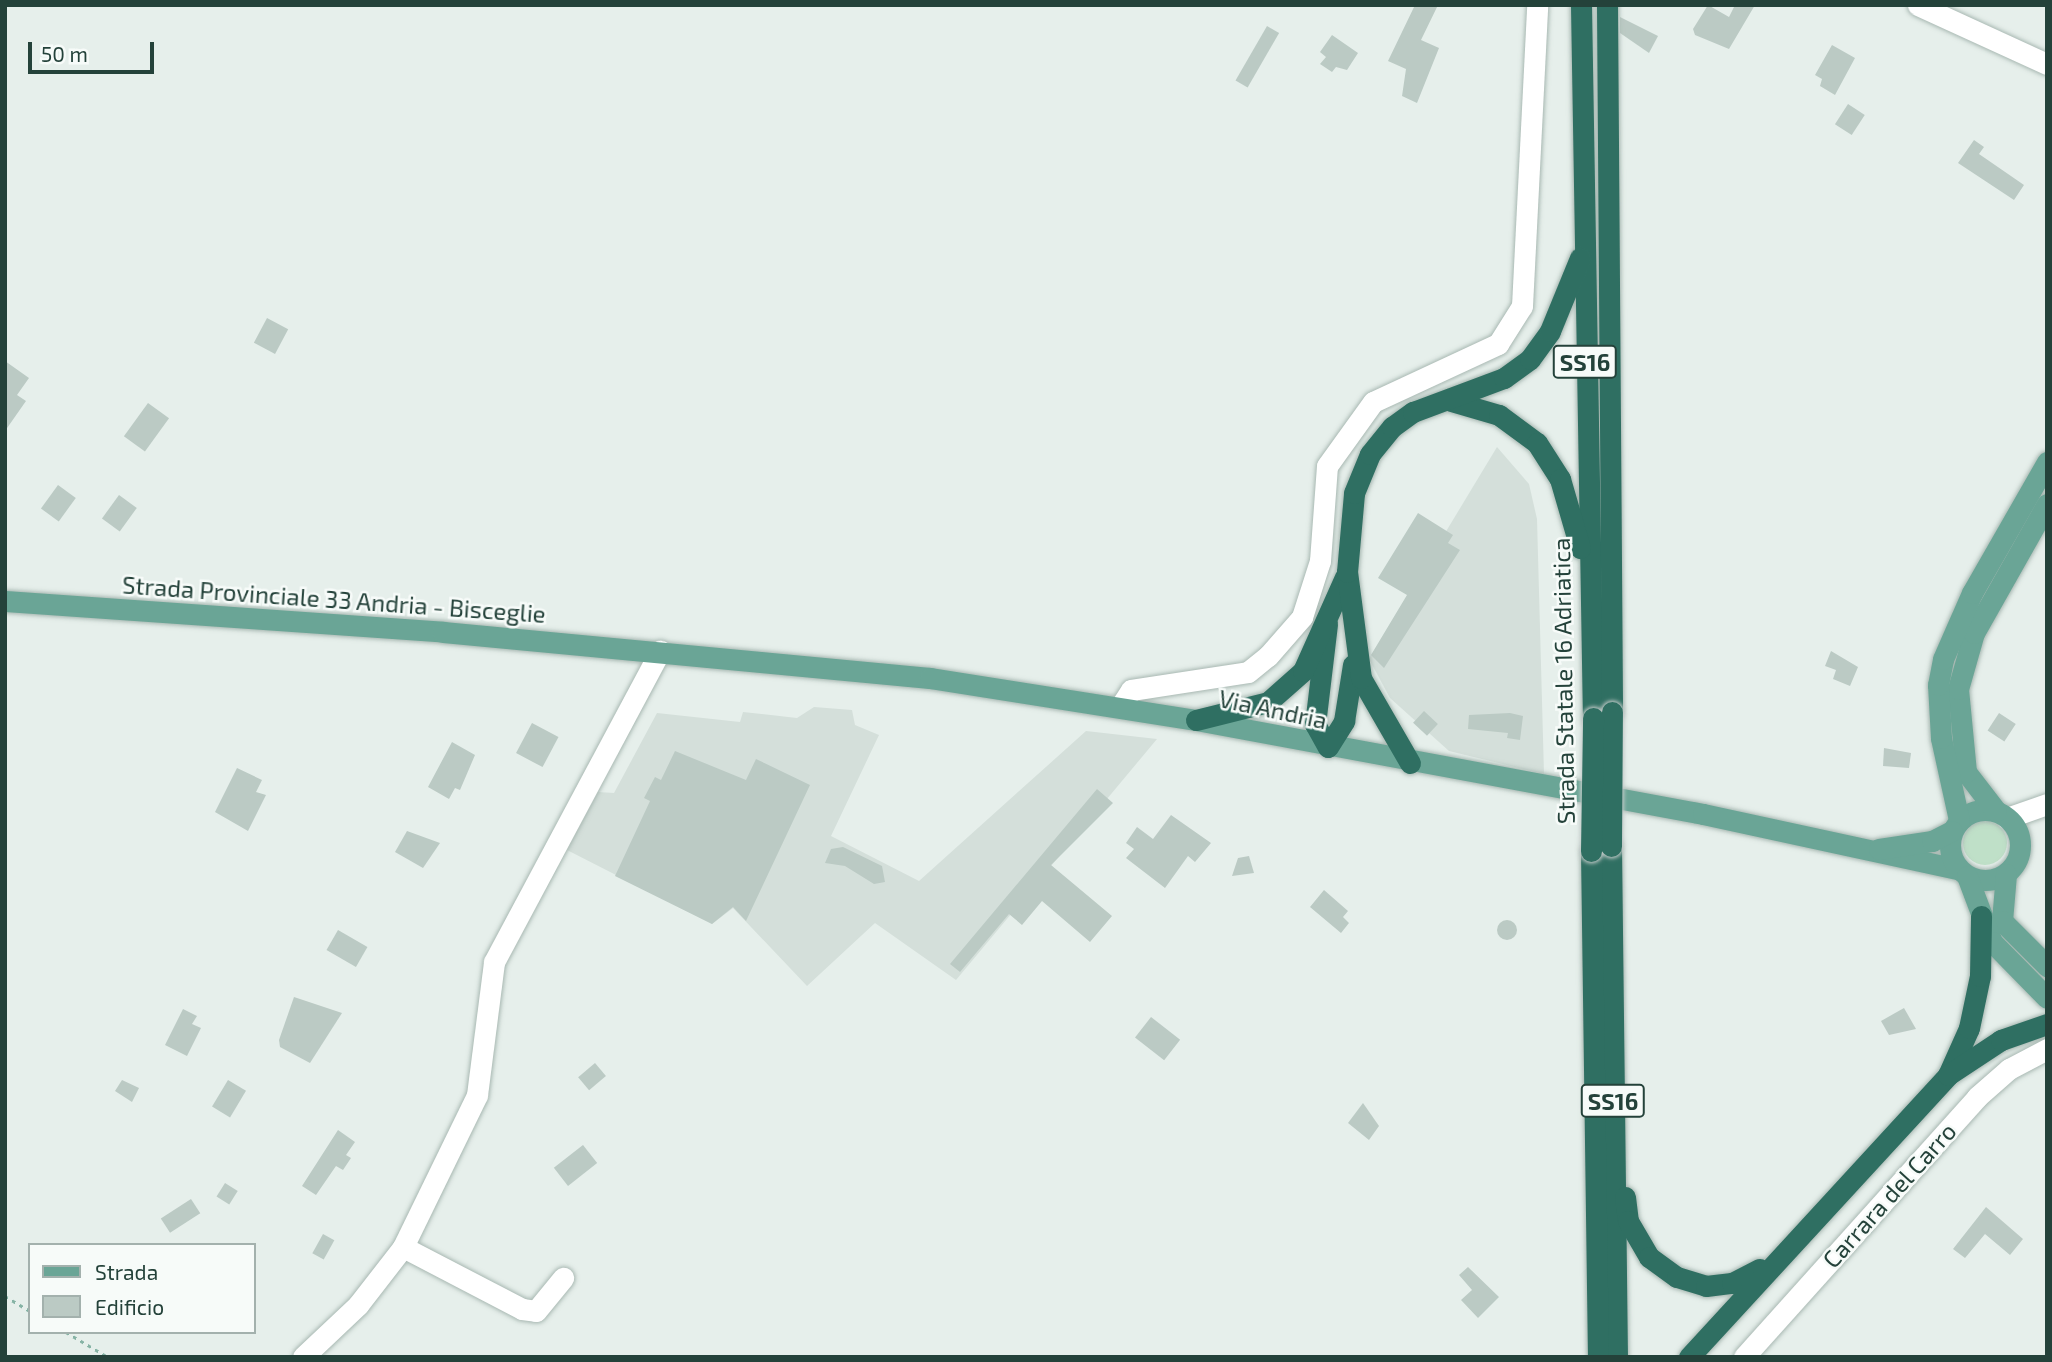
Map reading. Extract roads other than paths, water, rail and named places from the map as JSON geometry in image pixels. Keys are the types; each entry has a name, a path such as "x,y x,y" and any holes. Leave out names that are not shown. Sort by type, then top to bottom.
{"highway":[{"name":"Strada Statale 16 Adriatica","path":"1581,5 1588,572 1602,715"},
{"name":"Strada Statale 16 Adriatica","path":"1598,1357 1607,5"},
{"name":"SS16","path":"1327,624 1315,724 1328,747 1344,721 1353,684 1347,572 1354,493 1370,454 1392,427 1413,412 1451,401 1504,378 1530,359 1550,331 1584,249"},
{"name":"SS16","path":"1451,401 1499,415 1537,443 1560,479 1588,572"},
{"name":"SS16","path":"1196,720 1268,702 1303,671 1327,624 1347,572"},
{"name":"SS16","path":"1351,628 1361,678 1410,764"},
{"name":"Strada Statale 16 Adriatica","path":"1601,848 1613,1095 1617,1357"},
{"name":"SS16","path":"1948,1075 1969,1028 1980,976 1981,916"},
{"name":"SS16","path":"1689,1357 1771,1263 1948,1075 2001,1040 2047,1024"},
{"name":"SS16","path":"1613,1095 1628,1221 1649,1257 1677,1277 1706,1286 1732,1283 1771,1263"}],"main road":[{"path":"2047,463 1972,593 1943,659 1940,727 1955,826 1949,851 2001,953 2047,999"},
{"path":"2045,508 1974,633 1958,689 1966,772 2002,815 2020,846 2006,874 2002,921 2047,966"},
{"name":"Strada Provinciale 33 Andria - Bisceglie","path":"5,601 660,651"},
{"name":"Via Andria","path":"660,651 930,678 1120,707 1410,764 1703,814 1962,872 1987,881 2006,874"},
{"name":"Via Andria","path":"1870,851 1932,841 1976,811 2002,815"}],"street":[{"path":"1120,707 1131,690 1248,672 1268,656 1302,617 1320,561 1327,466 1373,402 1498,345 1522,306 1537,5"},
{"path":"1918,5 2047,64"},
{"path":"303,1357 358,1306 403,1247 477,1096 494,962 660,651"},
{"path":"2002,815 2047,803"},
{"name":"Carrara del Carro","path":"1744,1357 1977,1097 2009,1069 2047,1049"},
{"path":"403,1247 522,1309 536,1311 563,1278"}]}
